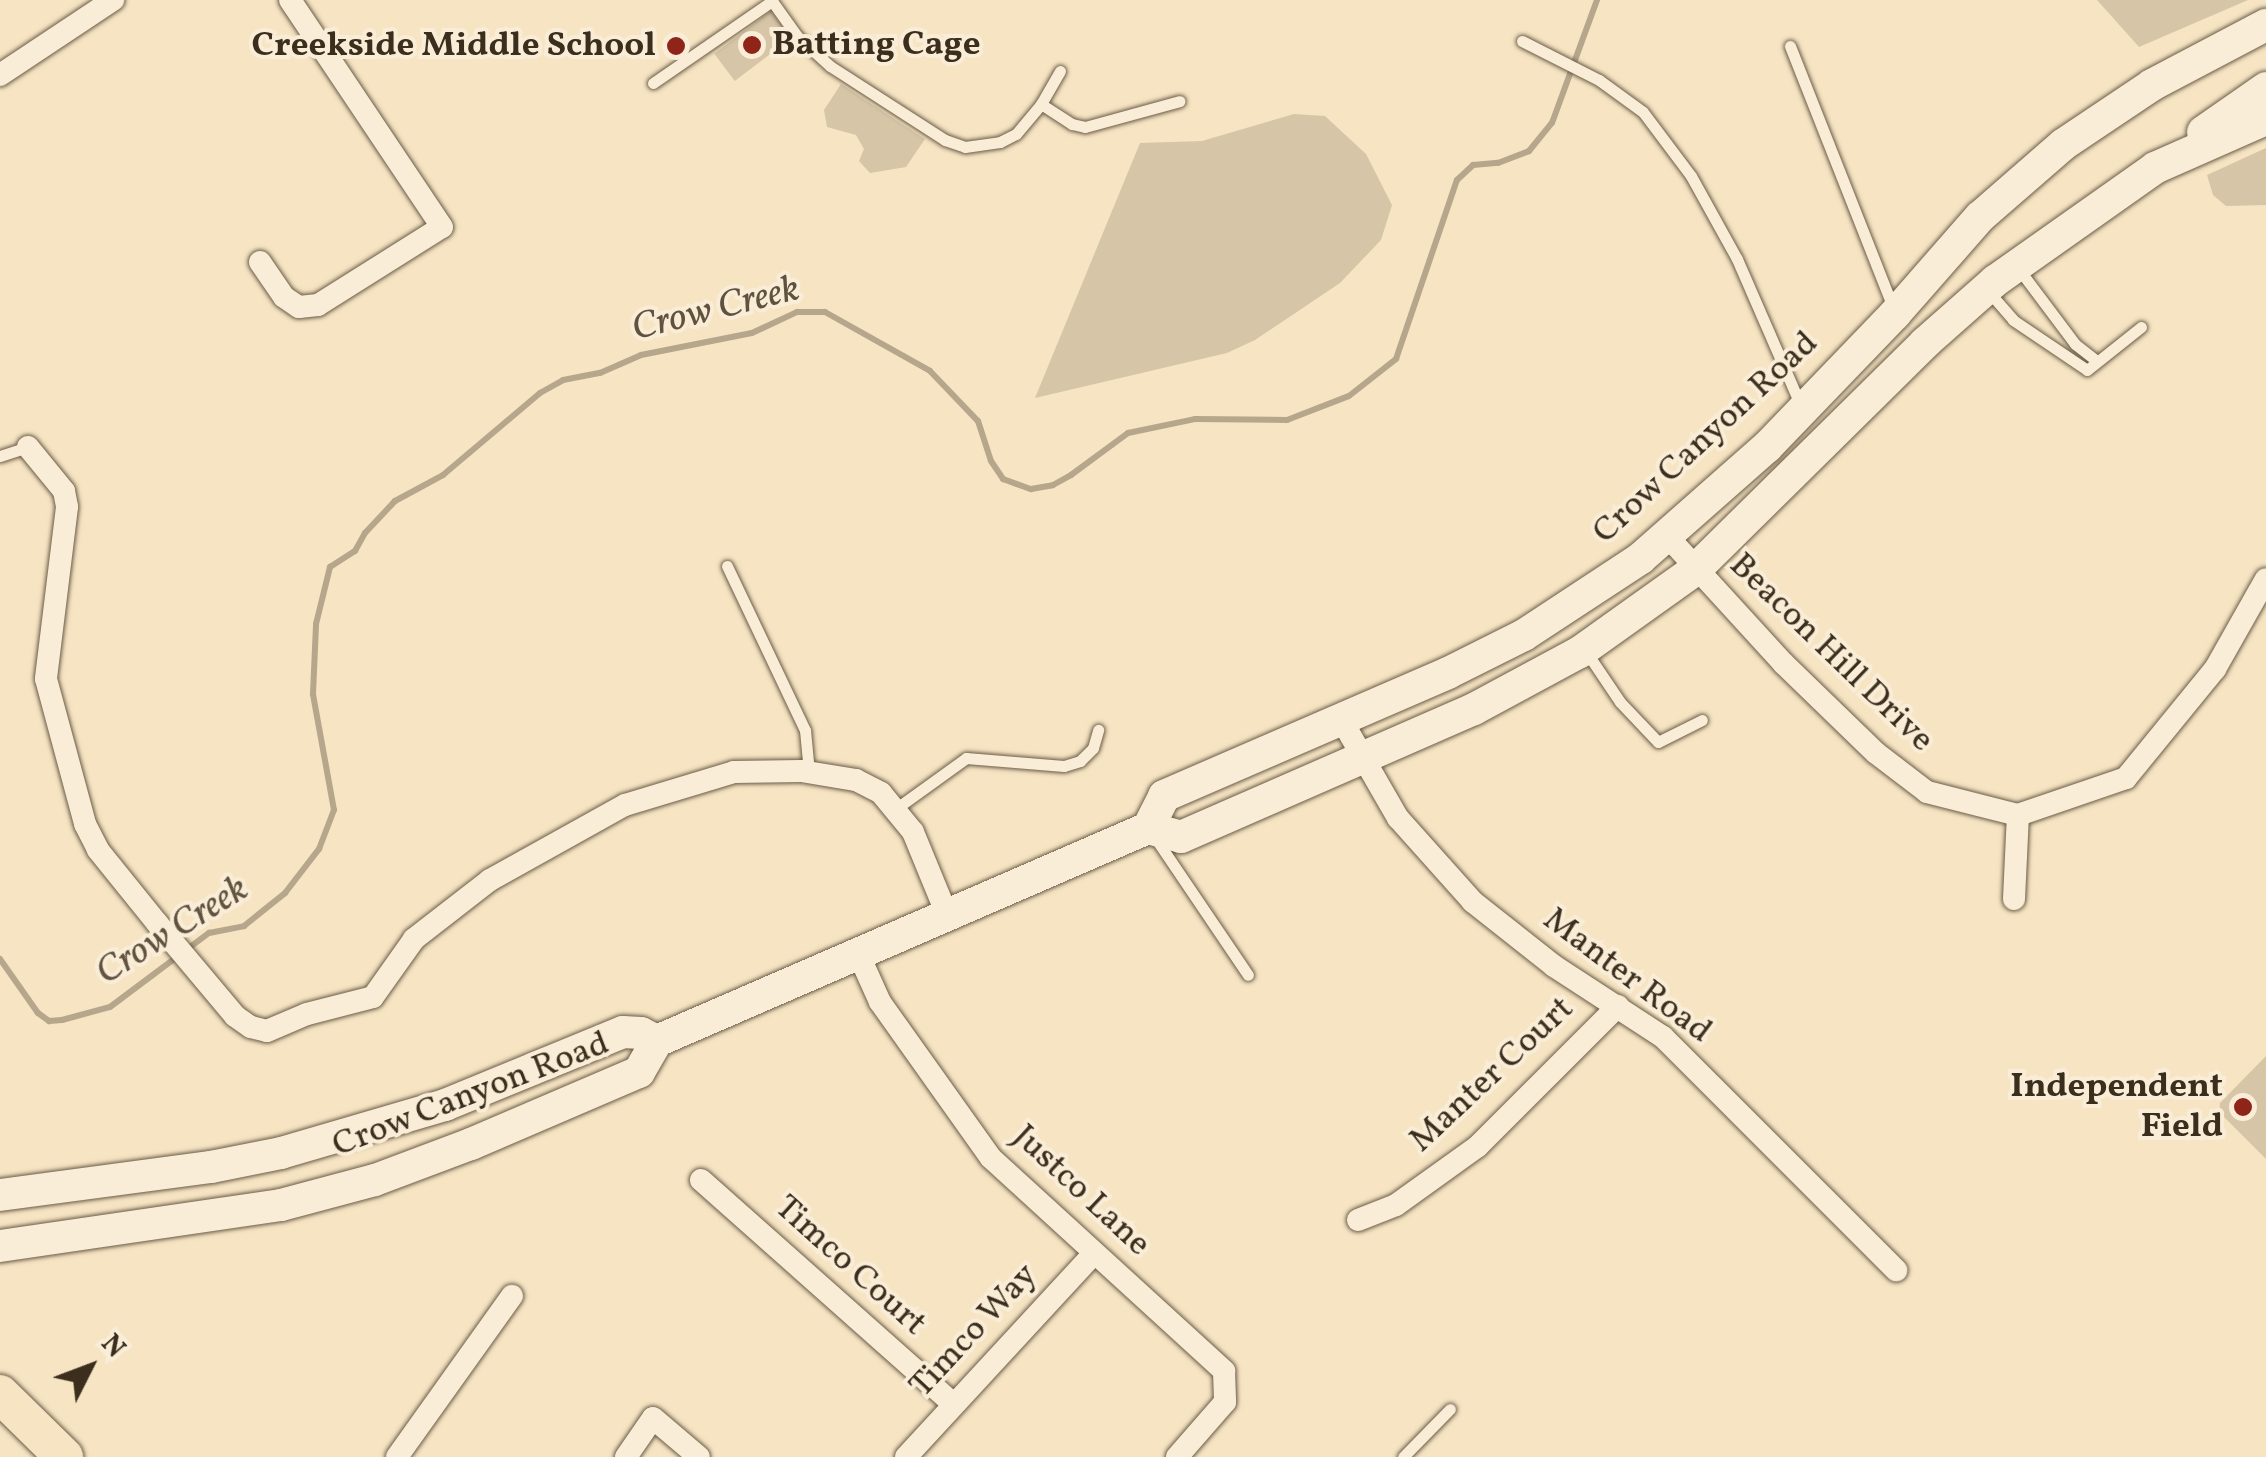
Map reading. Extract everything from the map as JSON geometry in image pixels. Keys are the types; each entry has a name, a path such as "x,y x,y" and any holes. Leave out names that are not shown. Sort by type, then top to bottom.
{"main road":[{"name":"Crow Canyon Road","path":"1148,828 1164,796 1524,635 1606,584 1668,537 1803,410 1896,314 1980,217 2064,144 2152,85 2265,26"},
{"path":"2155,168 2266,88"},
{"name":"Crow Canyon Road","path":"3,1247 208,1219 375,1180 639,1072 658,1041 1148,828 1182,837 1485,704 1584,649 1695,570 1986,288 2016,265 2155,168 2266,120"},
{"name":"Crow Canyon Road","path":"0,1194 211,1166 292,1150 469,1097 623,1032 658,1041"},
{"path":"2,1394 64,1457"}],"street":[{"path":"0,75 113,0"},
{"path":"260,262 284,297 299,306 318,306 442,227 290,0"},
{"path":"28,447 64,491 67,507 46,662 52,713 90,836 224,1004 250,1027 267,1032 307,1014 372,997 414,939 490,880 624,805 734,772 809,772 856,780 881,793 912,832 947,915"},
{"name":"Beacon Hill Drive","path":"1668,537 1695,570 1876,753 1927,792 2018,815"},
{"path":"2014,899 2018,815 2126,778 2216,669 2266,579"},
{"name":"Manter Road","path":"1341,720 1360,759 1398,818 1473,902 1554,966 1663,1038 1896,1270"},
{"name":"Justco Lane","path":"858,954 880,1002 974,1137 1001,1168 1224,1371 1225,1402 1177,1457"},
{"name":"Manter Court","path":"1358,1220 1396,1206 1478,1146 1618,1006"},
{"name":"Timco Court","path":"701,1180 953,1404"},
{"name":"Timco Way","path":"906,1457 1094,1252"},
{"path":"397,1457 512,1296"},
{"path":"626,1457 653,1418 699,1457"}],"lane":[{"path":"653,83 772,0 797,36 830,66 946,140 964,146 1000,142 1016,134 1041,104 1060,71"},
{"path":"1522,41 1575,67 1642,112 1691,176 1737,259 1803,410"},
{"path":"1790,46 1896,314"},
{"path":"1041,104 1072,124 1085,127 1180,101"},
{"path":"2016,265 2075,344 2097,361"},
{"path":"1986,288 2013,320 2087,370 2141,327"},
{"path":"0,456 28,447"},
{"path":"727,566 805,730 809,772"},
{"path":"1584,649 1620,702 1658,742 1702,720"},
{"path":"894,810 966,758 1064,766 1080,760 1094,748 1098,730"},
{"path":"1148,828 1248,975"},
{"path":"1403,1457 1450,1409"}],"shaded area":[{"path":"2097,0 2248,0 2139,47"},
{"name":"Batting Cage","path":"771,11 791,38 735,81 714,54"},
{"path":"841,84 925,139 906,167 870,173 859,161 864,149 856,135 827,127 824,110"},
{"path":"1294,114 1325,116 1366,154 1392,205 1381,240 1340,283 1255,340 1227,353 1035,398 1140,143 1202,141"},
{"path":"2266,148 2266,205 2226,206 2213,195 2207,175"},
{"name":"Independent Field","path":"2266,1056 2266,1159 2219,1112 2220,1103"}],"waterway":[{"name":"Crow Creek","path":"0,959 38,1013 49,1021 62,1020 110,1007 209,933 244,926 285,893 319,849 334,810 313,694 316,624 330,567 355,551 365,533 395,501 443,475 540,393 563,380 600,373 641,355 752,333 797,312 825,312 930,371 978,421 991,461 1003,479 1031,489 1053,485 1071,475 1128,433 1195,419 1287,420 1349,396 1396,359 1457,180 1473,165 1498,163 1529,151 1552,123 1597,0"}],"place":[{"name":"Batting Cage","path":"752,45"},
{"name":"Creekside Middle School","path":"676,46"},
{"name":"Independent Field","path":"2243,1107"}]}
